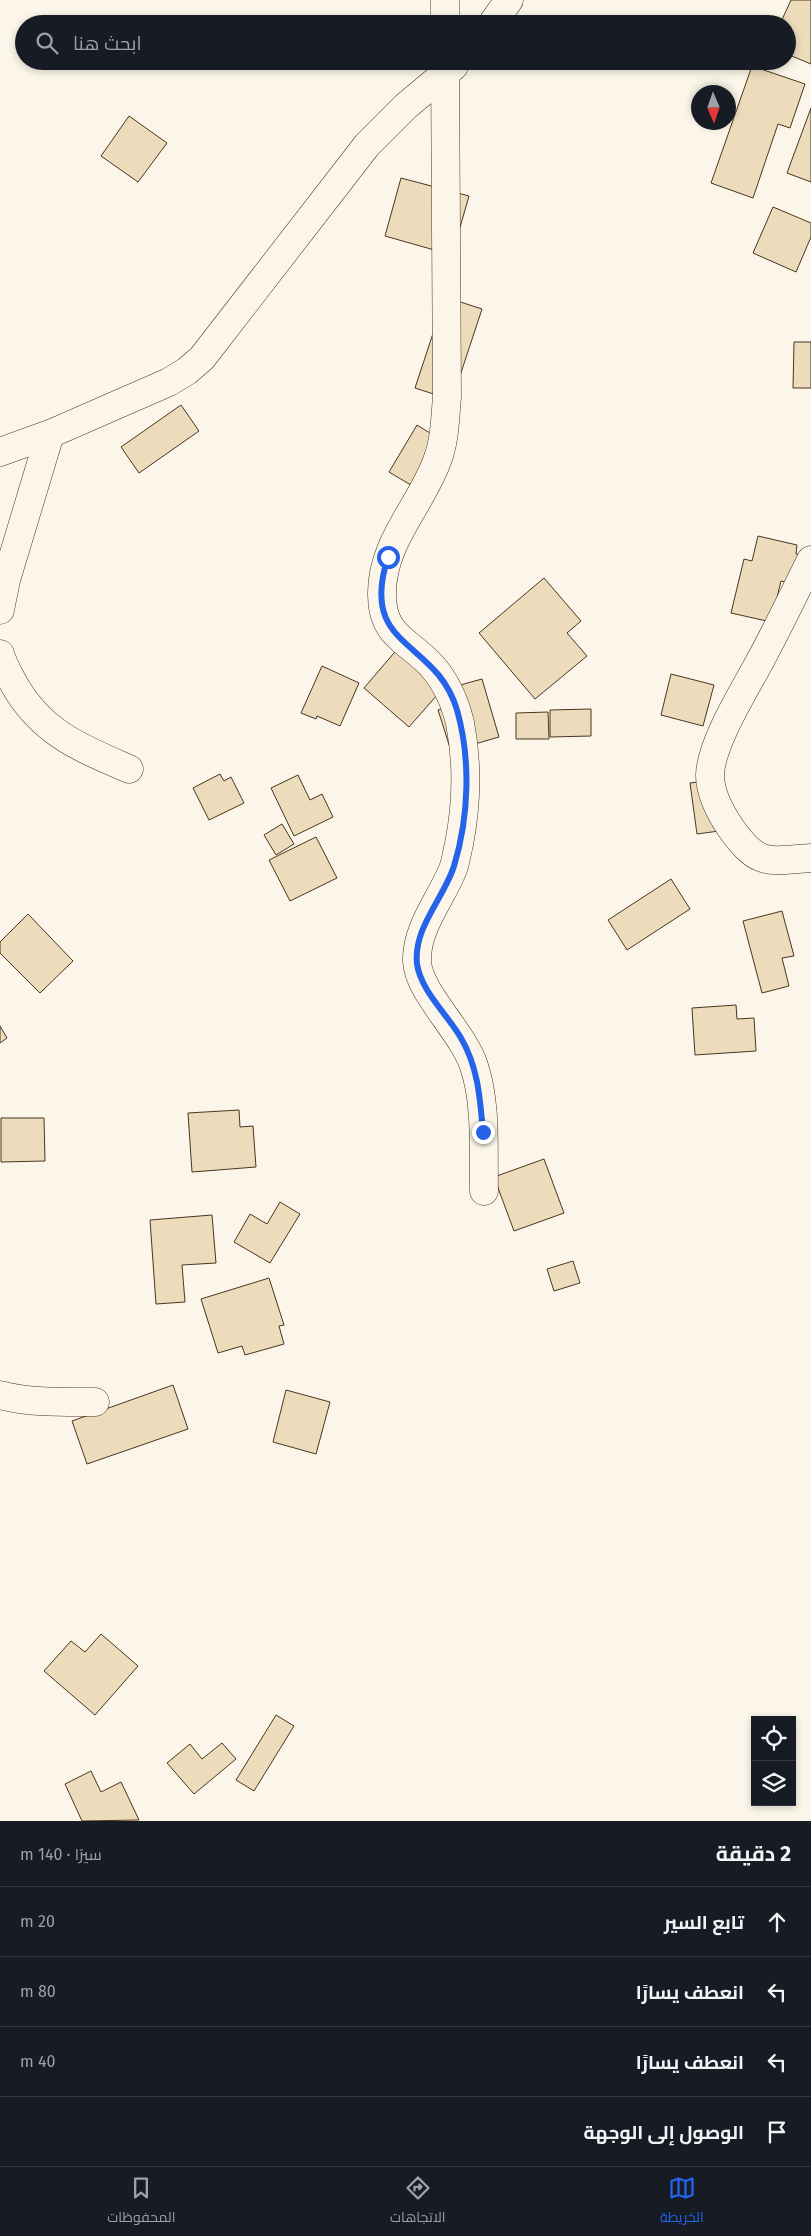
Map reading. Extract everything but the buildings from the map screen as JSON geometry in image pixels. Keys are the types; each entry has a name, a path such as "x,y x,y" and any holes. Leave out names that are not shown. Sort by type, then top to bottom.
{"street":[{"path":"445,0 445,15"},
{"path":"498,15 509,0"},
{"path":"0,452 50,434 168,382 187,371 202,358 367,145 445,70"},
{"path":"450,70 447,396 444,432 438,460 396,538 388,557 384,571 382,598 383,612 393,633 430,664 441,677 456,708 460,726 467,776 463,820 454,866 425,925 418,946 417,962 420,978 460,1037 474,1066 479,1089 483,1132 484,1191"},
{"path":"0,610 6,580 50,434"},
{"path":"811,560 728,722 712,760 710,774 710,787 723,816 747,849 756,856 774,861 811,858"},
{"path":"0,654 22,696 41,720 71,742 129,769"},
{"path":"0,1395 17,1399 56,1402 95,1402"}],"route":[{"path":"388,557 382,584 383,612 387,623 393,633 430,664 441,677 456,708 460,726 467,776 463,820 454,866 425,925 418,946 417,962 420,978 460,1037 474,1066 479,1089 483,1132"}]}
